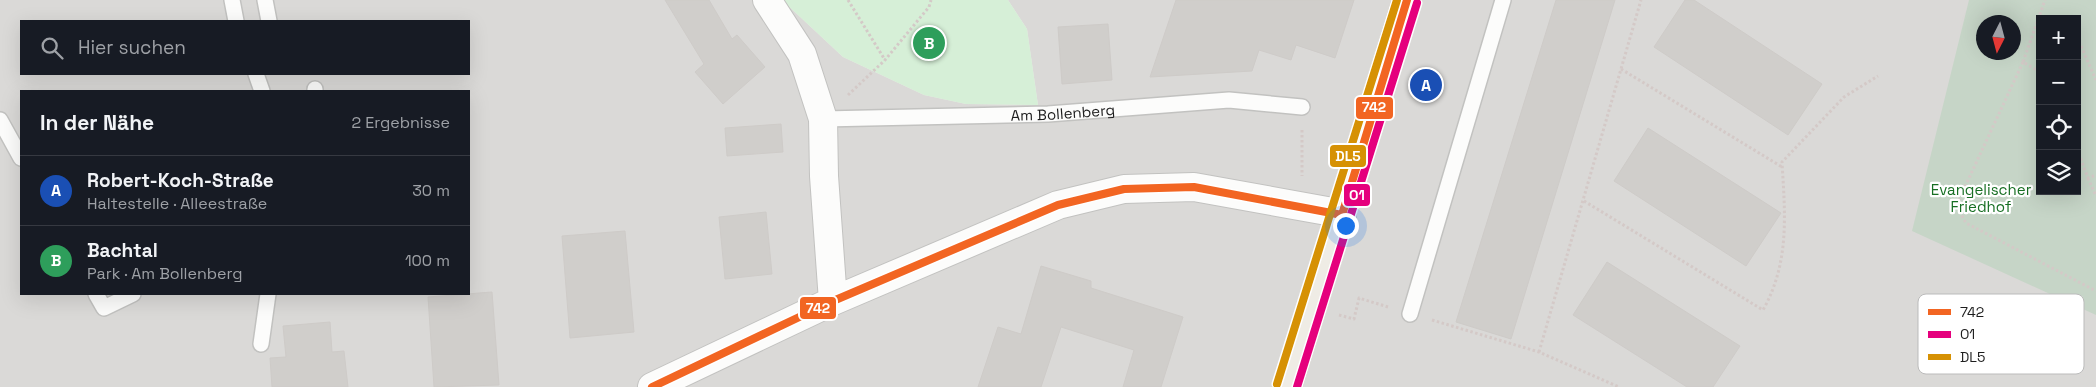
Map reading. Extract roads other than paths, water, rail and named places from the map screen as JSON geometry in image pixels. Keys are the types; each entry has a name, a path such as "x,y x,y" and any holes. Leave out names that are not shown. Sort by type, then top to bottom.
{"main road":[{"path":"1288,387 1407,0"}],"street":[{"path":"767,0 802,54 823,119 824,176 833,302"},
{"path":"652,387 684,380 833,302 1058,205 1124,189 1194,187 1342,215"}],"lane":[{"path":"232,0 236,20"},
{"path":"266,0 269,20"},
{"path":"1410,314 1503,0"},
{"path":"256,75 262,90"},
{"name":"Am Bollenberg","path":"823,119 1048,114 1229,100 1302,107"},
{"path":"0,120 20,156"},
{"path":"97,295 104,308 131,295"},
{"path":"261,344 268,295"}],"place":[{"name":"Bachtal","path":"929,43"},
{"name":"Robert-Koch-Straße","path":"1426,85"}],"park label":[{"name":"Evangelischer Friedhof","path":"1981,198"}]}
